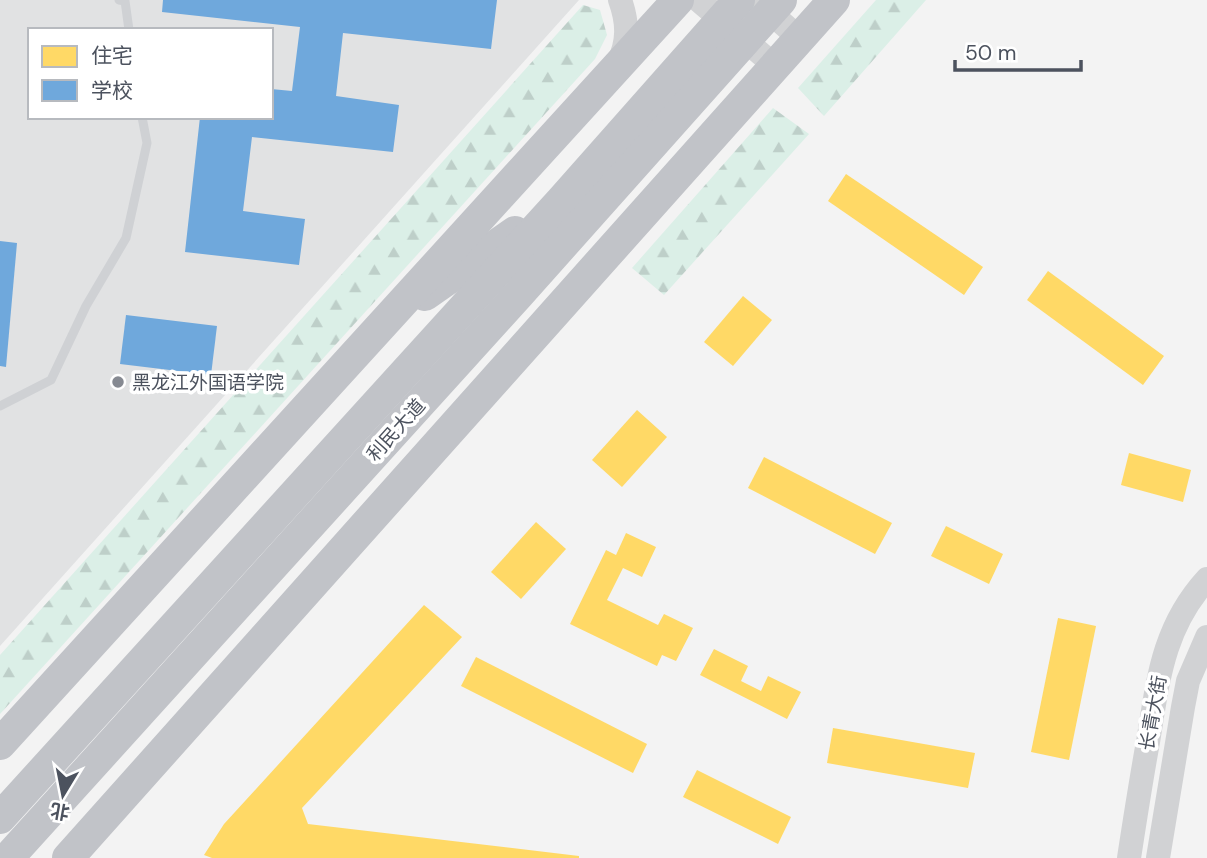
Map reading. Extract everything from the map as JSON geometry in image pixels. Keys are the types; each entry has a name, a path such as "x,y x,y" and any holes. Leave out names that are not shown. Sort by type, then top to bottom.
{"highway":[{"path":"0,744 678,0"},
{"path":"68,858 834,0"},
{"name":"利民大道","path":"8,858 443,379 745,41 769,4"},
{"name":"利民大道","path":"0,818 562,200 720,7"},
{"path":"377,328 562,200"},
{"path":"443,379 593,269"}],"main road":[{"path":"615,68 626,46 627,34 620,0"},
{"path":"769,4 799,38"},
{"path":"720,7 745,41 774,65"},
{"name":"长青大街","path":"1129,858 1164,654 1176,623 1207,579"},
{"name":"长青大街","path":"1158,858 1188,681 1207,637"}],"lane":[{"path":"119,0 125,1 129,28"},
{"path":"0,406 51,380 86,306 126,238 147,143 142,119"}],"shaded area":[{"name":"黑龙江外国语学院","path":"0,0 579,0 0,646"}],"green space":[{"path":"876,0 926,0 824,116 798,88"},
{"path":"583,5 600,10 607,35 595,59 0,714 0,655"},
{"path":"773,108 809,134 664,295 632,268"}],"building: 住宅":[{"path":"846,174 983,267 964,295 828,201"},
{"path":"1048,271 1164,356 1143,385 1027,300"},
{"path":"743,296 772,320 733,366 704,342"},
{"path":"637,410 667,437 622,487 592,460"},
{"path":"1129,453 1191,470 1183,502 1121,485"},
{"path":"764,457 892,523 875,554 748,488"},
{"path":"536,522 566,549 521,599 491,572"},
{"path":"946,526 1003,554 989,584 931,556"},
{"path":"626,533 656,547 642,577 623,568 607,600 658,625 664,614 693,628 676,661 662,655 657,666 570,624 606,550 616,555"},
{"path":"424,605 462,637 302,808 308,824 579,858 212,858 204,855 224,824"},
{"path":"1058,618 1096,626 1069,760 1031,752"},
{"path":"714,649 748,666 741,681 761,691 768,676 801,692 787,719 700,675"},
{"path":"476,657 647,744 633,773 461,686"},
{"path":"833,728 975,753 968,788 827,763"},
{"path":"697,770 791,817 778,844 683,797"}],"building: 学校":[{"path":"163,0 497,0 491,49 343,33 336,96 399,105 393,152 252,137 243,211 305,219 299,265 185,252 200,119 273,119 273,89 292,91 300,27 162,12"},
{"path":"0,241 17,243 6,367 0,366"},
{"path":"126,315 217,326 211,375 120,364"}],"place":[{"name":"黑龙江外国语学院","path":"118,382"}]}
